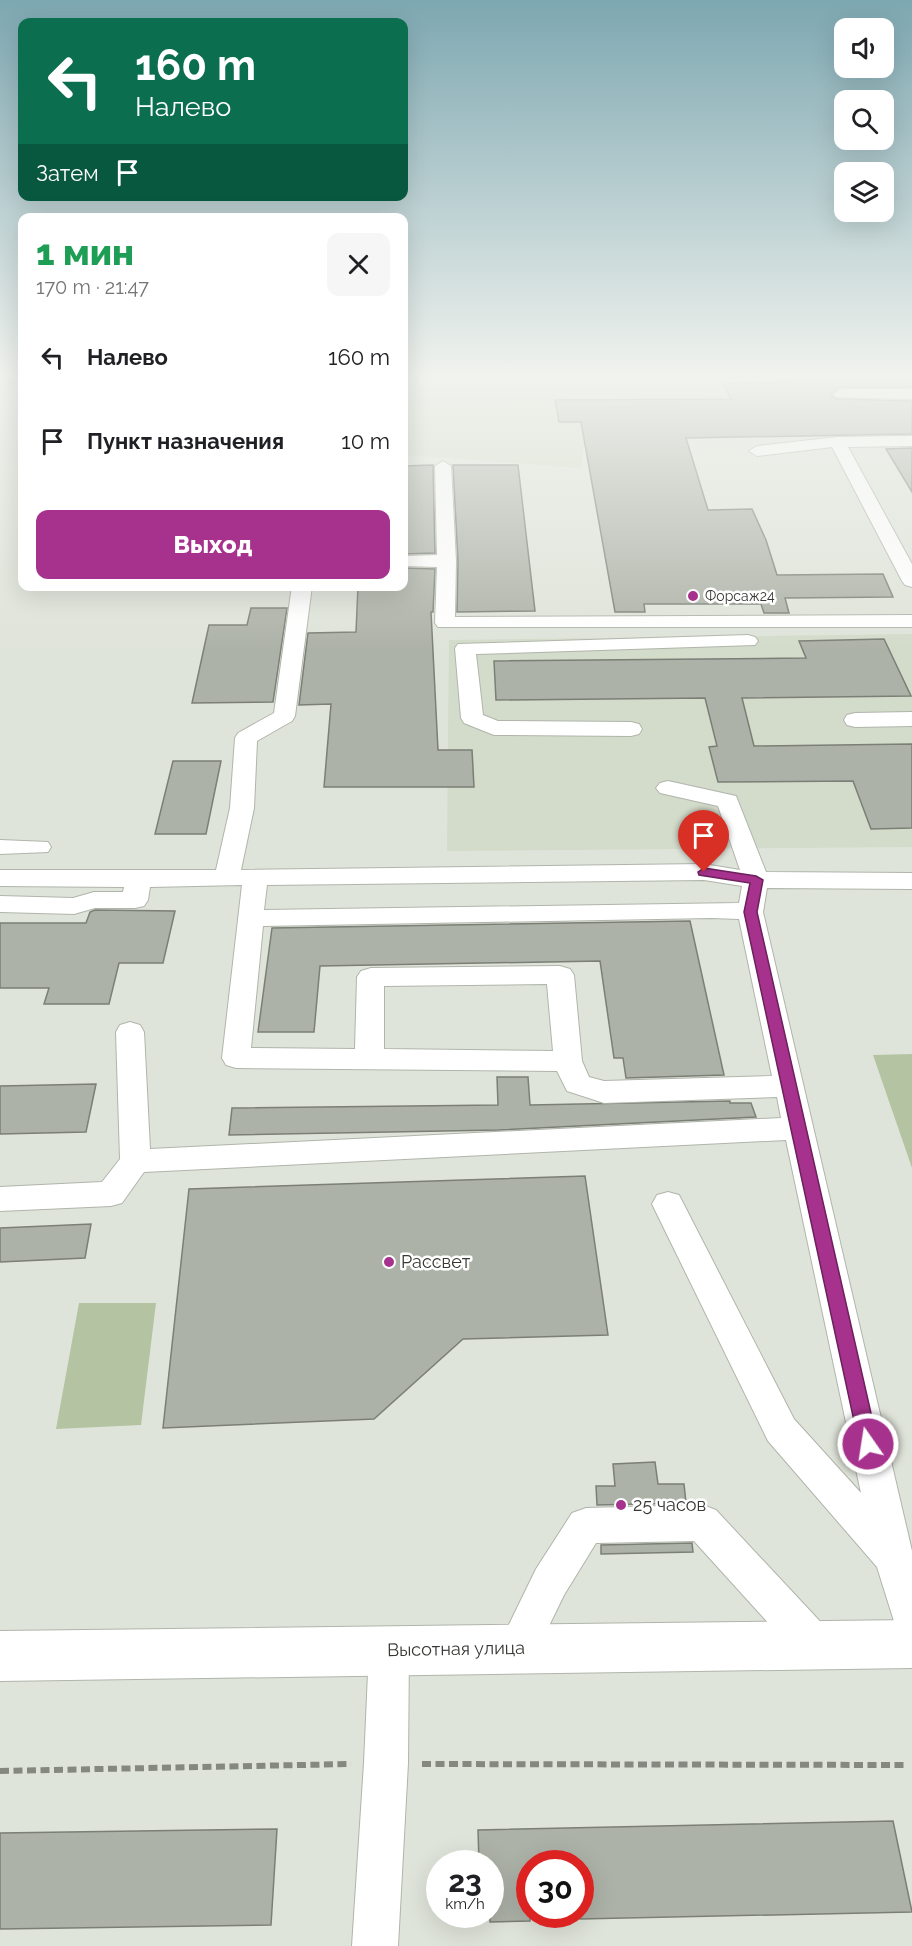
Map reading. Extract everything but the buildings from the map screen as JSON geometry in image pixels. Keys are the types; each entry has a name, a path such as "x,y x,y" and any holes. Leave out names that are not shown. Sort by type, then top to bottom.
{"main road":[{"name":"Высотная улица","path":"0,1656 912,1644"}],"street":[{"path":"443,469 447,561 445,623 912,621"},
{"path":"851,469 912,581"},
{"path":"408,561 447,561"},
{"path":"227,877 242,808 246,738 284,716 301,591"},
{"path":"631,729 494,728 472,718 465,648 748,641"},
{"path":"855,720 912,719"},
{"path":"668,788 728,801 756,880 750,912 894,1557 912,1620"},
{"path":"0,847 39,847"},
{"path":"0,878 138,879 704,872 756,880 912,881"},
{"path":"255,877 236,1058 568,1061"},
{"path":"0,904 74,906 94,900 135,900 138,879"},
{"path":"252,918 711,910 750,912"},
{"path":"369,1059 371,977 560,975 568,1061 577,1084 604,1092 790,1086"},
{"path":"0,1199 111,1194 135,1161 130,1032"},
{"path":"135,1161 797,1128"},
{"path":"668,1203 781,1430 894,1557"},
{"path":"517,1649 550,1582 586,1526 691,1523 703,1523 815,1645"},
{"path":"375,1946 386,1764 389,1650"}],"path":[{"path":"0,1771 386,1764 904,1764"}],"shaded area":[{"path":"912,634 912,847 447,851 449,640"}],"green space":[{"path":"912,1054 912,1168 873,1055"},
{"path":"79,1303 156,1303 141,1425 56,1429"}],"place":[{"name":"Форсаж24","path":"693,596"},
{"name":"Рассвет","path":"389,1262"},
{"name":"25 часов","path":"621,1505"}],"route":[{"path":"704,872 756,880 750,912 868,1444"}]}
